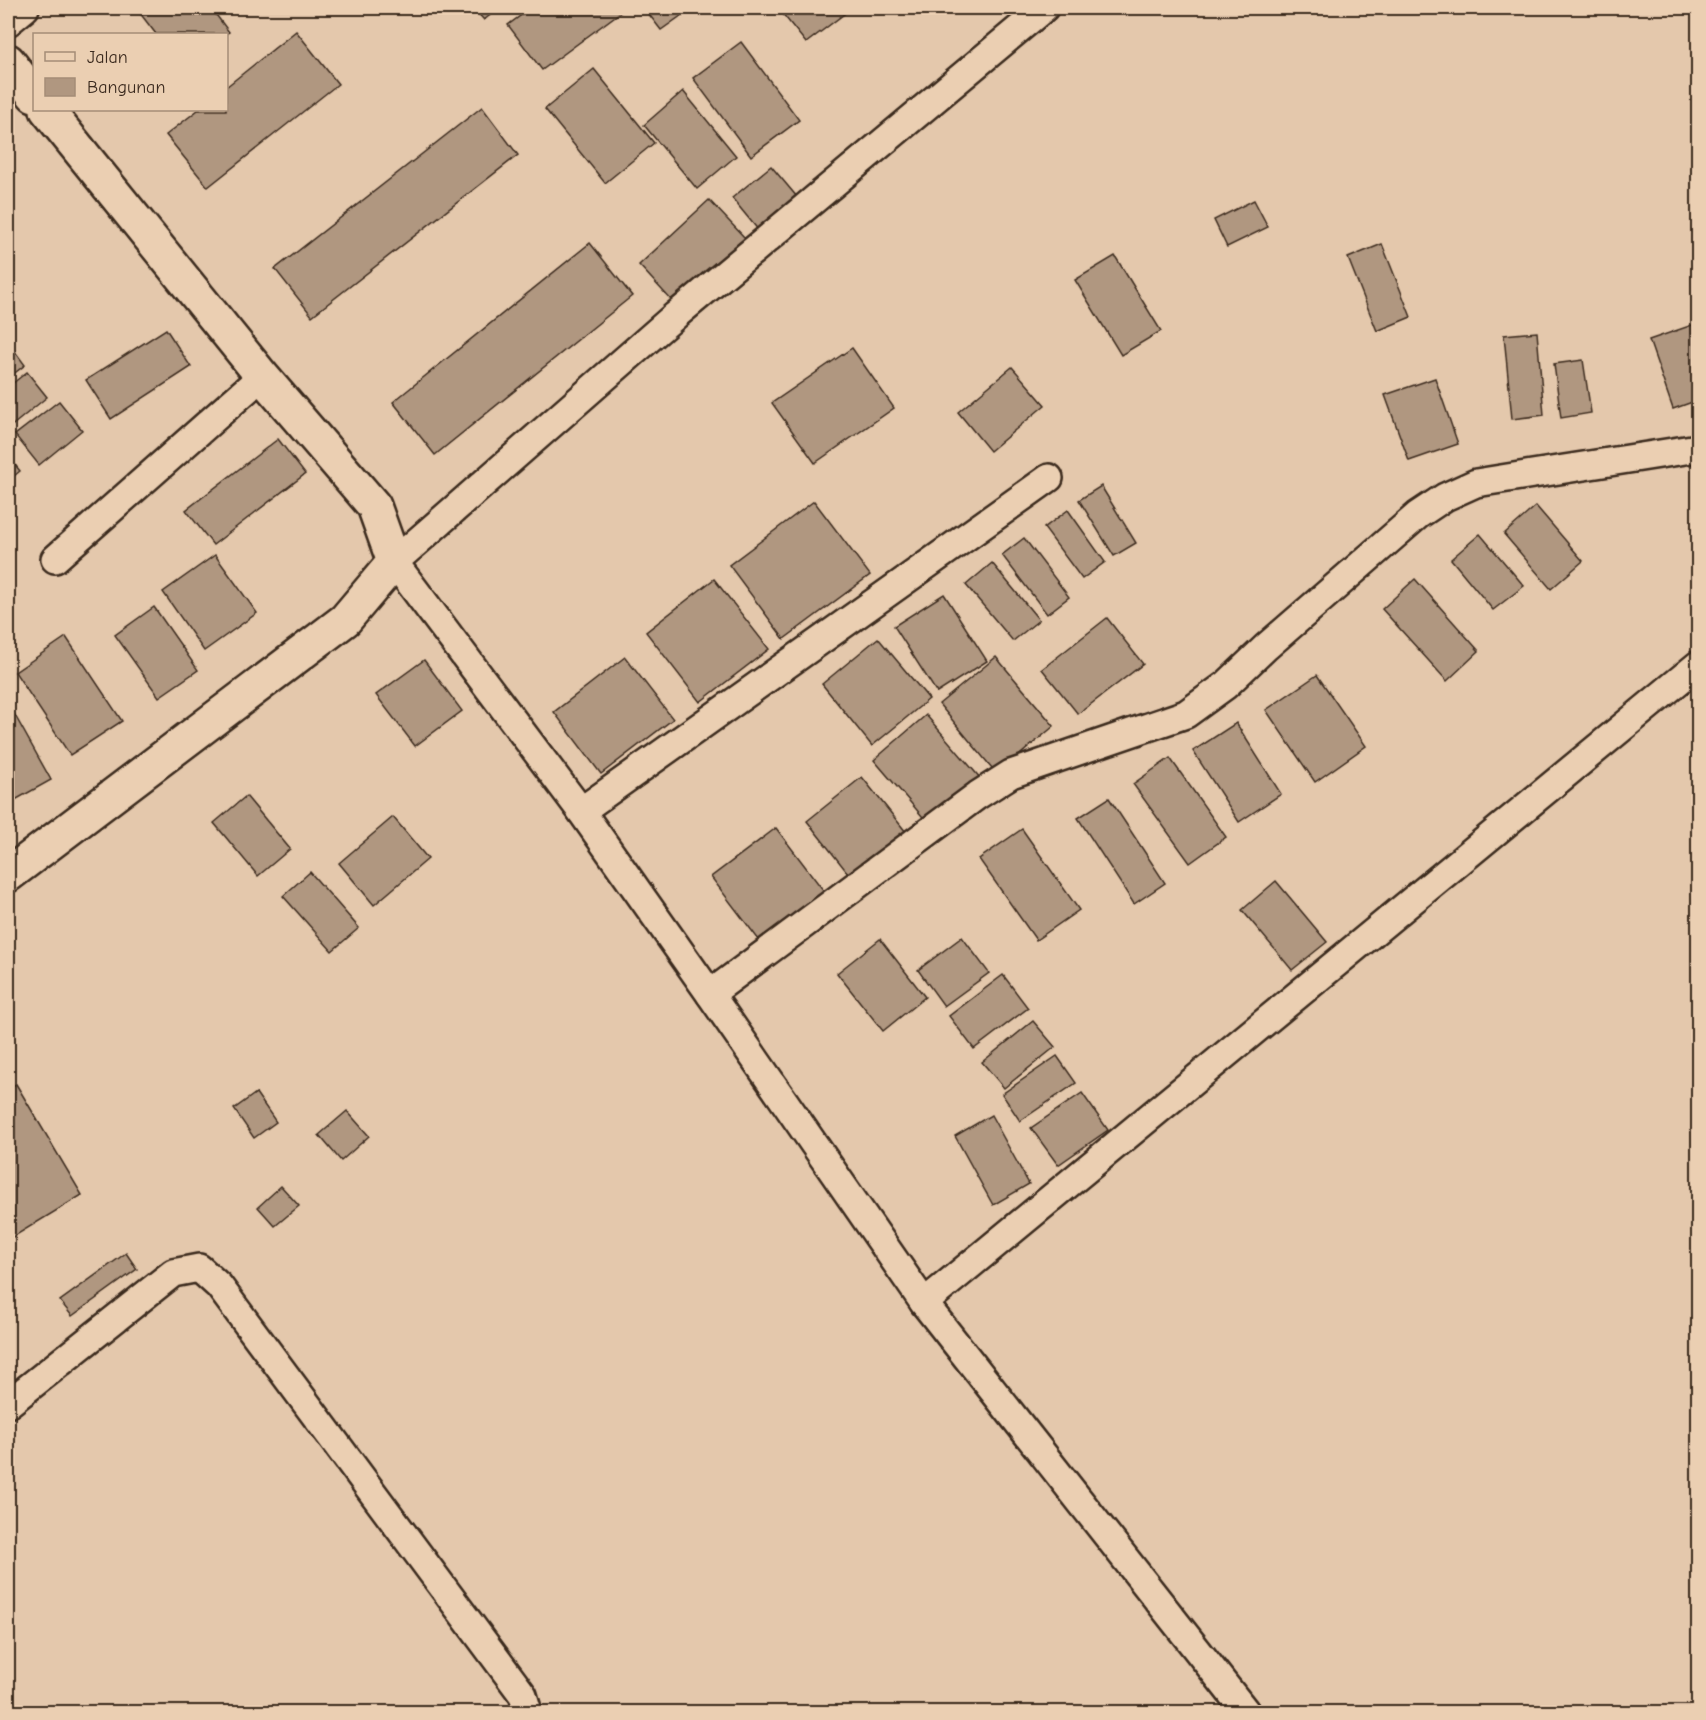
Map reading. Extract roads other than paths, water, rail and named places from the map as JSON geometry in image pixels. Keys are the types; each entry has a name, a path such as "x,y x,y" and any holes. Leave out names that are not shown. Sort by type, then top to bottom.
{"main road":[{"path":"8,61 33,94"},
{"path":"8,875 345,620 394,562 374,506 262,376 47,111"}],"street":[{"path":"8,22 25,8"},
{"path":"1044,8 676,315 394,562 581,811 924,1303 1246,1713"},
{"path":"55,559 262,376"},
{"path":"710,994 978,795 1011,774 1186,714 1226,685 1266,647 1418,515 1445,496 1476,483 1698,448"},
{"path":"581,811 1050,478"},
{"path":"924,1303 1698,665"},
{"path":"8,1404 173,1273 200,1268 219,1286 523,1695 528,1713"}]}
